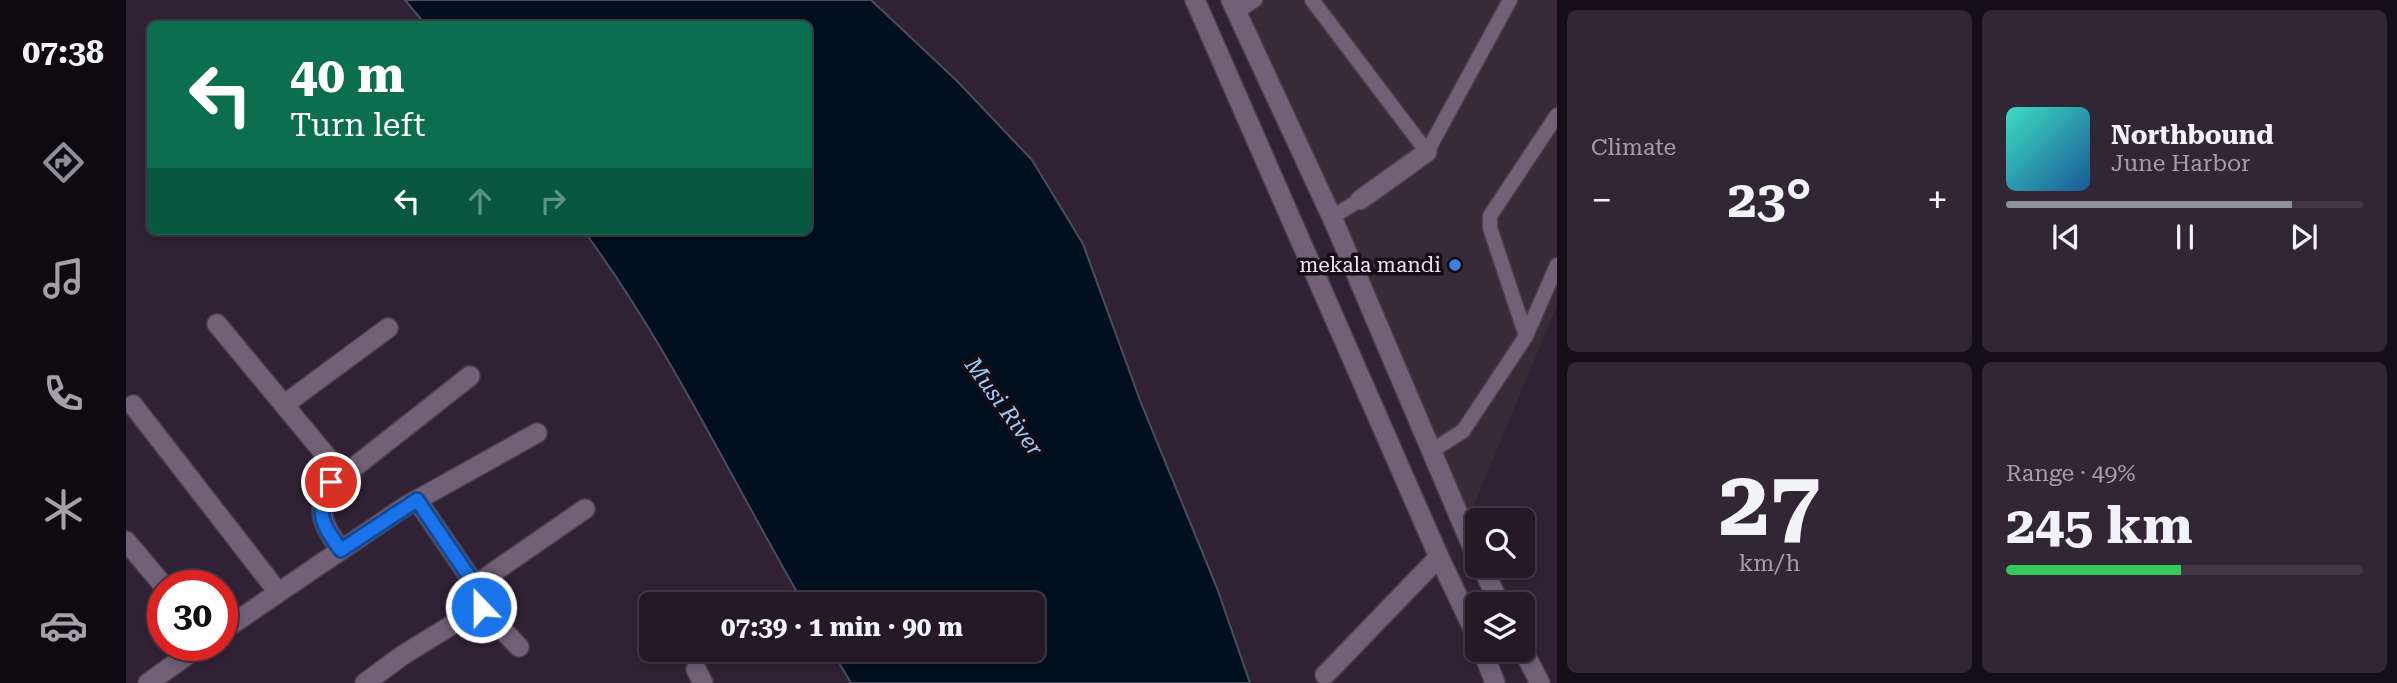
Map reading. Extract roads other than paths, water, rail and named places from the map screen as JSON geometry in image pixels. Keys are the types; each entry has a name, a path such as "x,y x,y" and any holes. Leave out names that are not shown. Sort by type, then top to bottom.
{"street":[{"path":"1195,0 1465,612"},
{"path":"1234,6 1332,217 1465,531"},
{"path":"1360,200 1427,152"},
{"path":"217,324 343,476 470,376"},
{"path":"285,404 388,328"},
{"path":"132,405 278,592"},
{"path":"238,620 417,500 537,433"},
{"path":"337,470 321,501 324,527 341,550"},
{"path":"417,500 475,585 481,607 519,647"},
{"path":"475,585 585,509"},
{"path":"126,541 150,570"},
{"path":"1325,676 1439,557"},
{"path":"365,683 481,607"},
{"path":"148,683 180,661"},
{"path":"1487,662 1495,683"},
{"path":"1529,662 1540,683"}],"lane":[{"path":"1234,6 1255,0"},
{"path":"1312,0 1427,152 1510,0"},
{"path":"1526,336 1490,228 1490,216 1557,115"},
{"path":"1332,217 1360,200"},
{"path":"1430,452 1463,431 1526,336 1557,265"}],"water":[{"name":"Musi River","path":"405,0 871,0 957,81 1032,160 1083,244 1141,403 1217,588 1250,683 851,683 839,662 1045,662 1045,592 797,592 672,367 587,235 812,235 812,21 422,21"}],"place":[{"name":"mekala mandi","path":"1455,265"}]}
